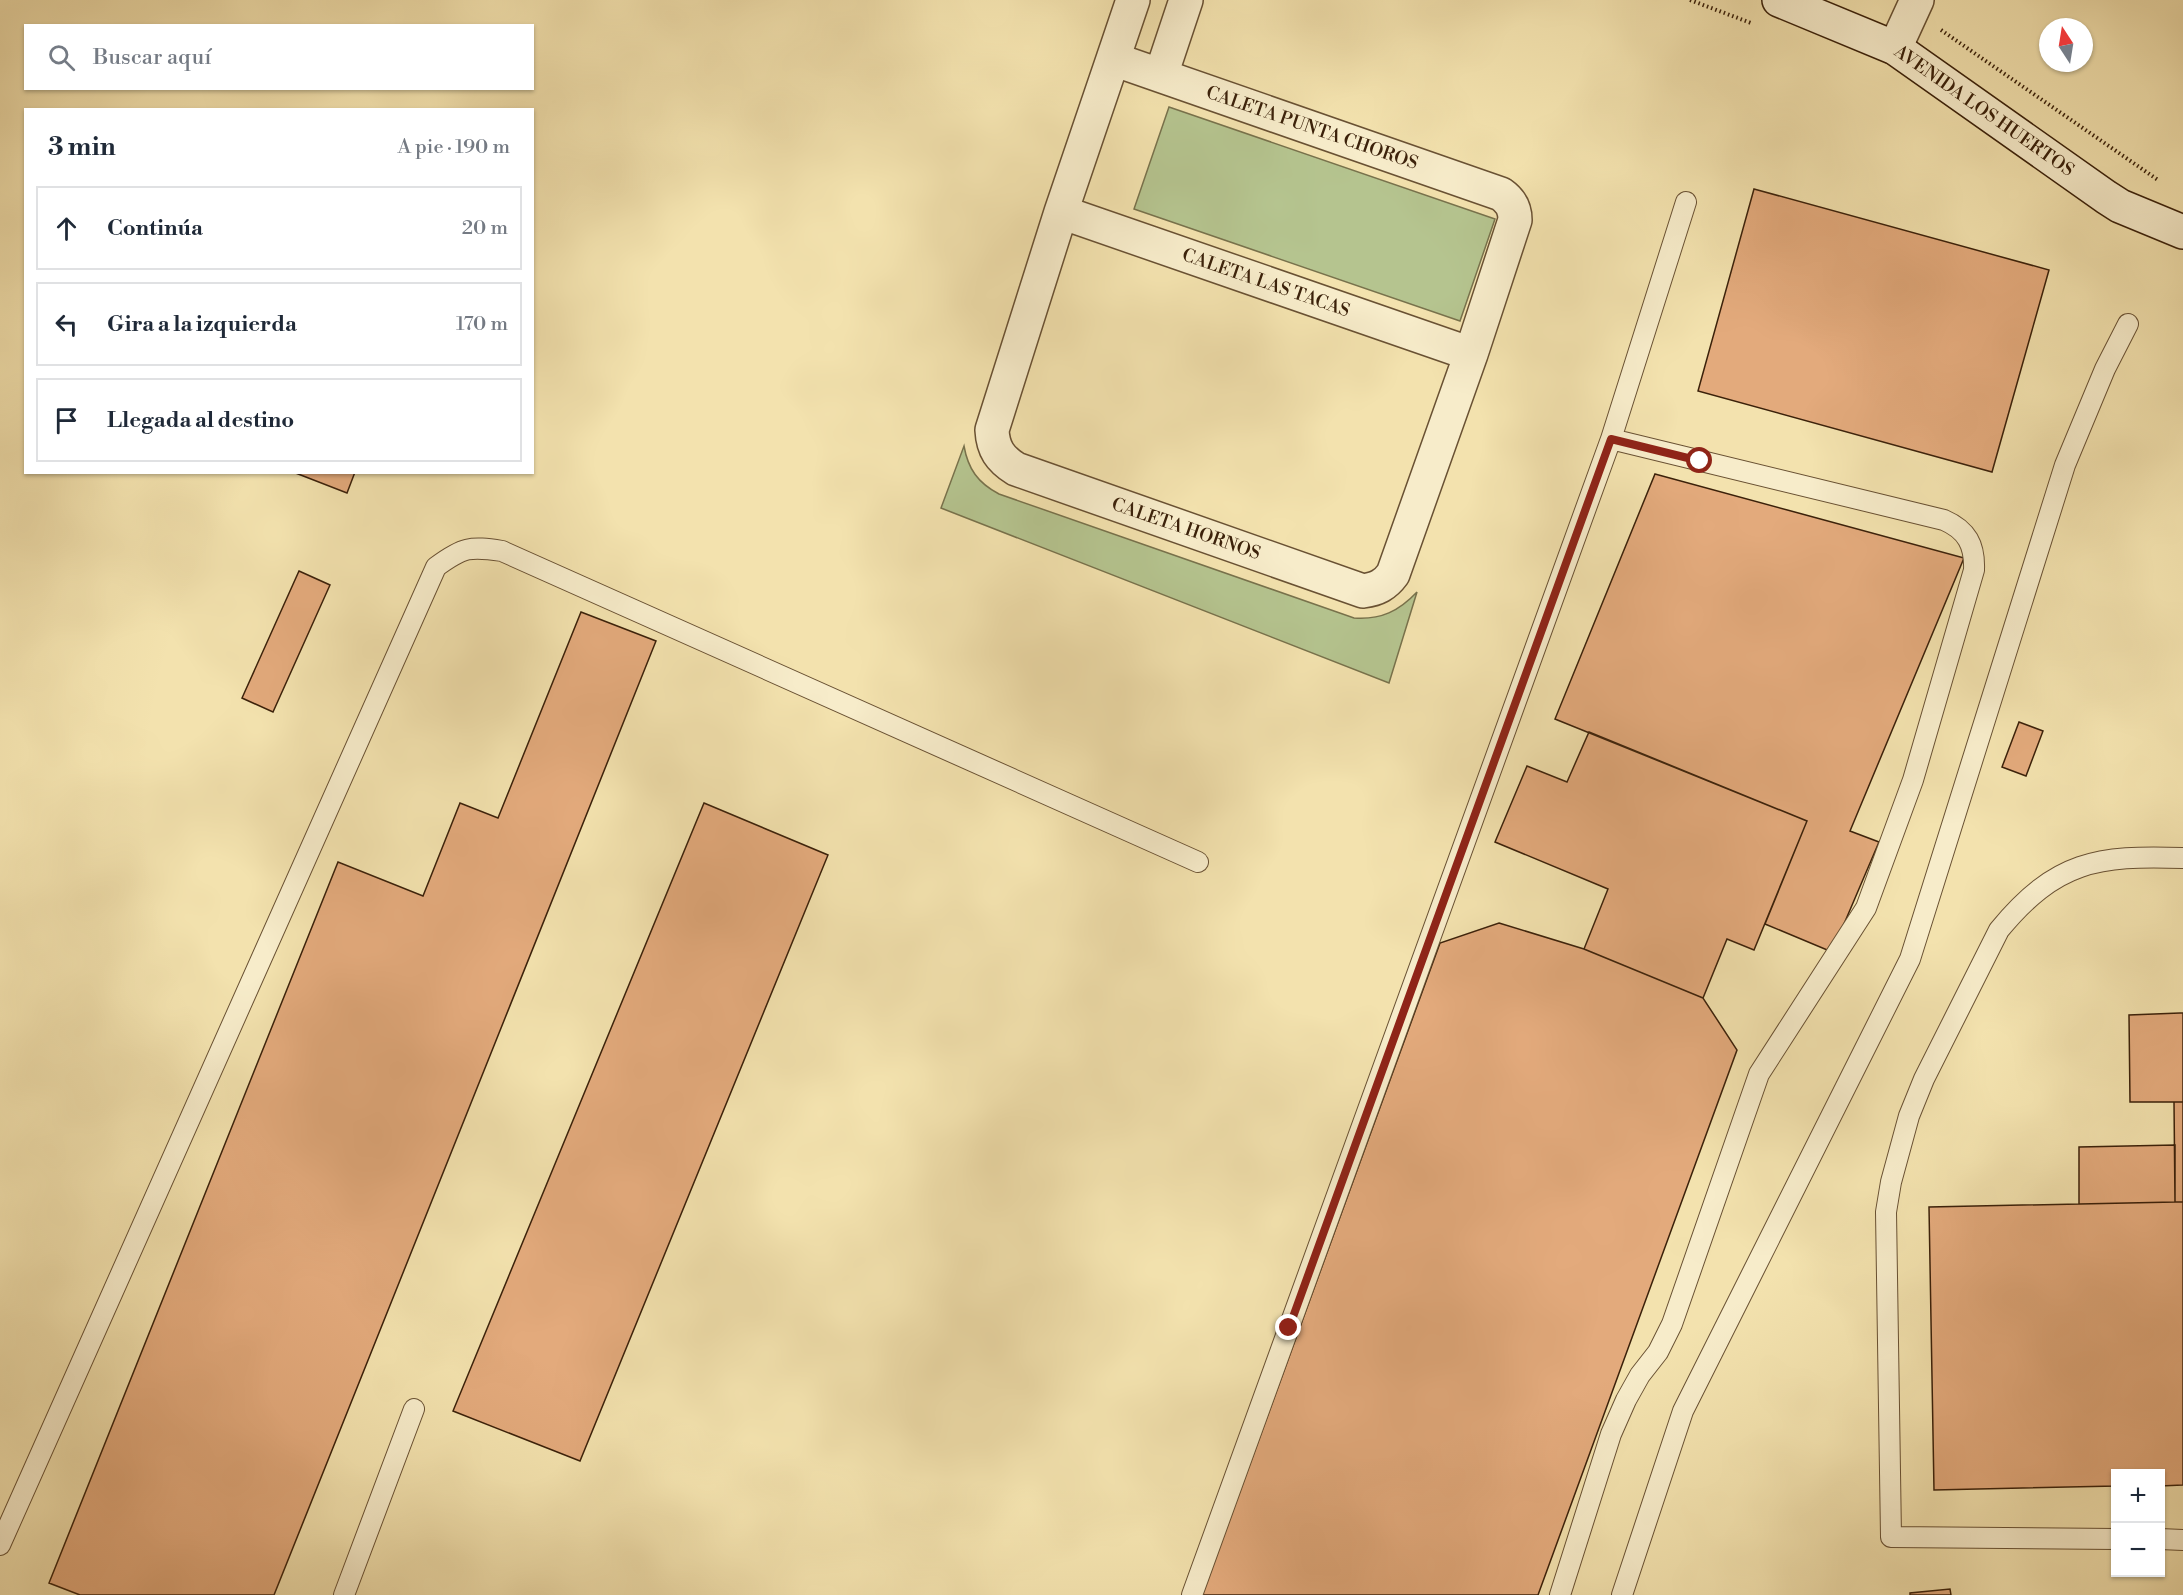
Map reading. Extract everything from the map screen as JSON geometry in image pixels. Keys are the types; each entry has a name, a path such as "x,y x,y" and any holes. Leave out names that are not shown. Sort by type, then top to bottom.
{"street":[{"path":"1061,212 1133,0"},
{"path":"1161,75 1186,0"},
{"name":"AVENIDA LOS HUERTOS","path":"1779,0 1895,48 2120,206 2180,221"},
{"path":"1895,48 1915,5"},
{"name":"CALETA PUNTA CHOROS","path":"1113,59 1501,194 1509,199 1514,207 1515,220 1471,354"},
{"name":"CALETA LAS TACAS","path":"1061,212 1471,354"},
{"name":"CALETA HORNOS","path":"1061,212 992,430 996,451 1004,462 1016,469 1364,591 1382,586 1393,574 1471,354"}],"lane":[{"path":"1192,1595 1611,439 1686,202"},
{"path":"1622,1595 1683,1411 1910,959 2066,465 2084,415 2128,324"},
{"path":"1560,1595 1611,1434 1626,1400 1658,1352 1672,1324 1759,1074 1866,908 1913,780 1974,563 1971,543 1964,532 1944,520 1611,439"},
{"path":"0,1545 436,567 454,553 477,547 502,551 1198,862"},
{"path":"2111,1539 1891,1537 1886,1212 1898,1153 1909,1116 1924,1079 1999,930 2017,908 2037,890 2061,875 2088,864 2115,857 2183,858"},
{"path":"344,1595 414,1409"},
{"path":"2165,1539 2183,1540"}],"path":[{"path":"1690,0 1753,23"},
{"path":"1915,5 2158,180"}],"green space":[{"path":"1169,107 1495,219 1460,321 1134,209"},
{"path":"964,446 968,462 975,474 985,485 999,494 1354,618 1381,616 1389,613 1417,592 1389,683 941,508"}],"building":[{"path":"1754,189 2049,270 1992,472 1698,391"},
{"path":"298,474 354,474 347,493"},
{"path":"1655,474 1964,558 1850,831 1879,842 1832,952 1765,924 1807,821 1555,719"},
{"path":"299,571 330,585 273,712 242,698"},
{"path":"581,612 656,641 274,1595 80,1595 49,1583 338,862 423,896 460,803 498,818"},
{"path":"2019,722 2043,731 2026,776 2002,767"},
{"path":"1589,732 1807,821 1754,950 1727,939 1703,998 1584,949 1608,889 1495,842 1527,766 1567,782"},
{"path":"704,803 828,855 580,1461 453,1411"},
{"path":"1499,923 1584,949 1703,998 1737,1050 1538,1595 1202,1595 1440,943"},
{"path":"2183,1013 2183,1102 2130,1102 2129,1015"},
{"path":"2174,1102 2183,1102 2183,1202 2175,1202"},
{"path":"2175,1145 2175,1202 2079,1204 2079,1147"},
{"path":"2183,1202 2183,1485 2165,1486 2165,1469 2111,1469 2111,1486 1934,1490 1929,1207"},
{"path":"1950,1589 1951,1595 1910,1595 1910,1593"}],"route":[{"path":"1289,1328 1611,439 1700,461"}]}
